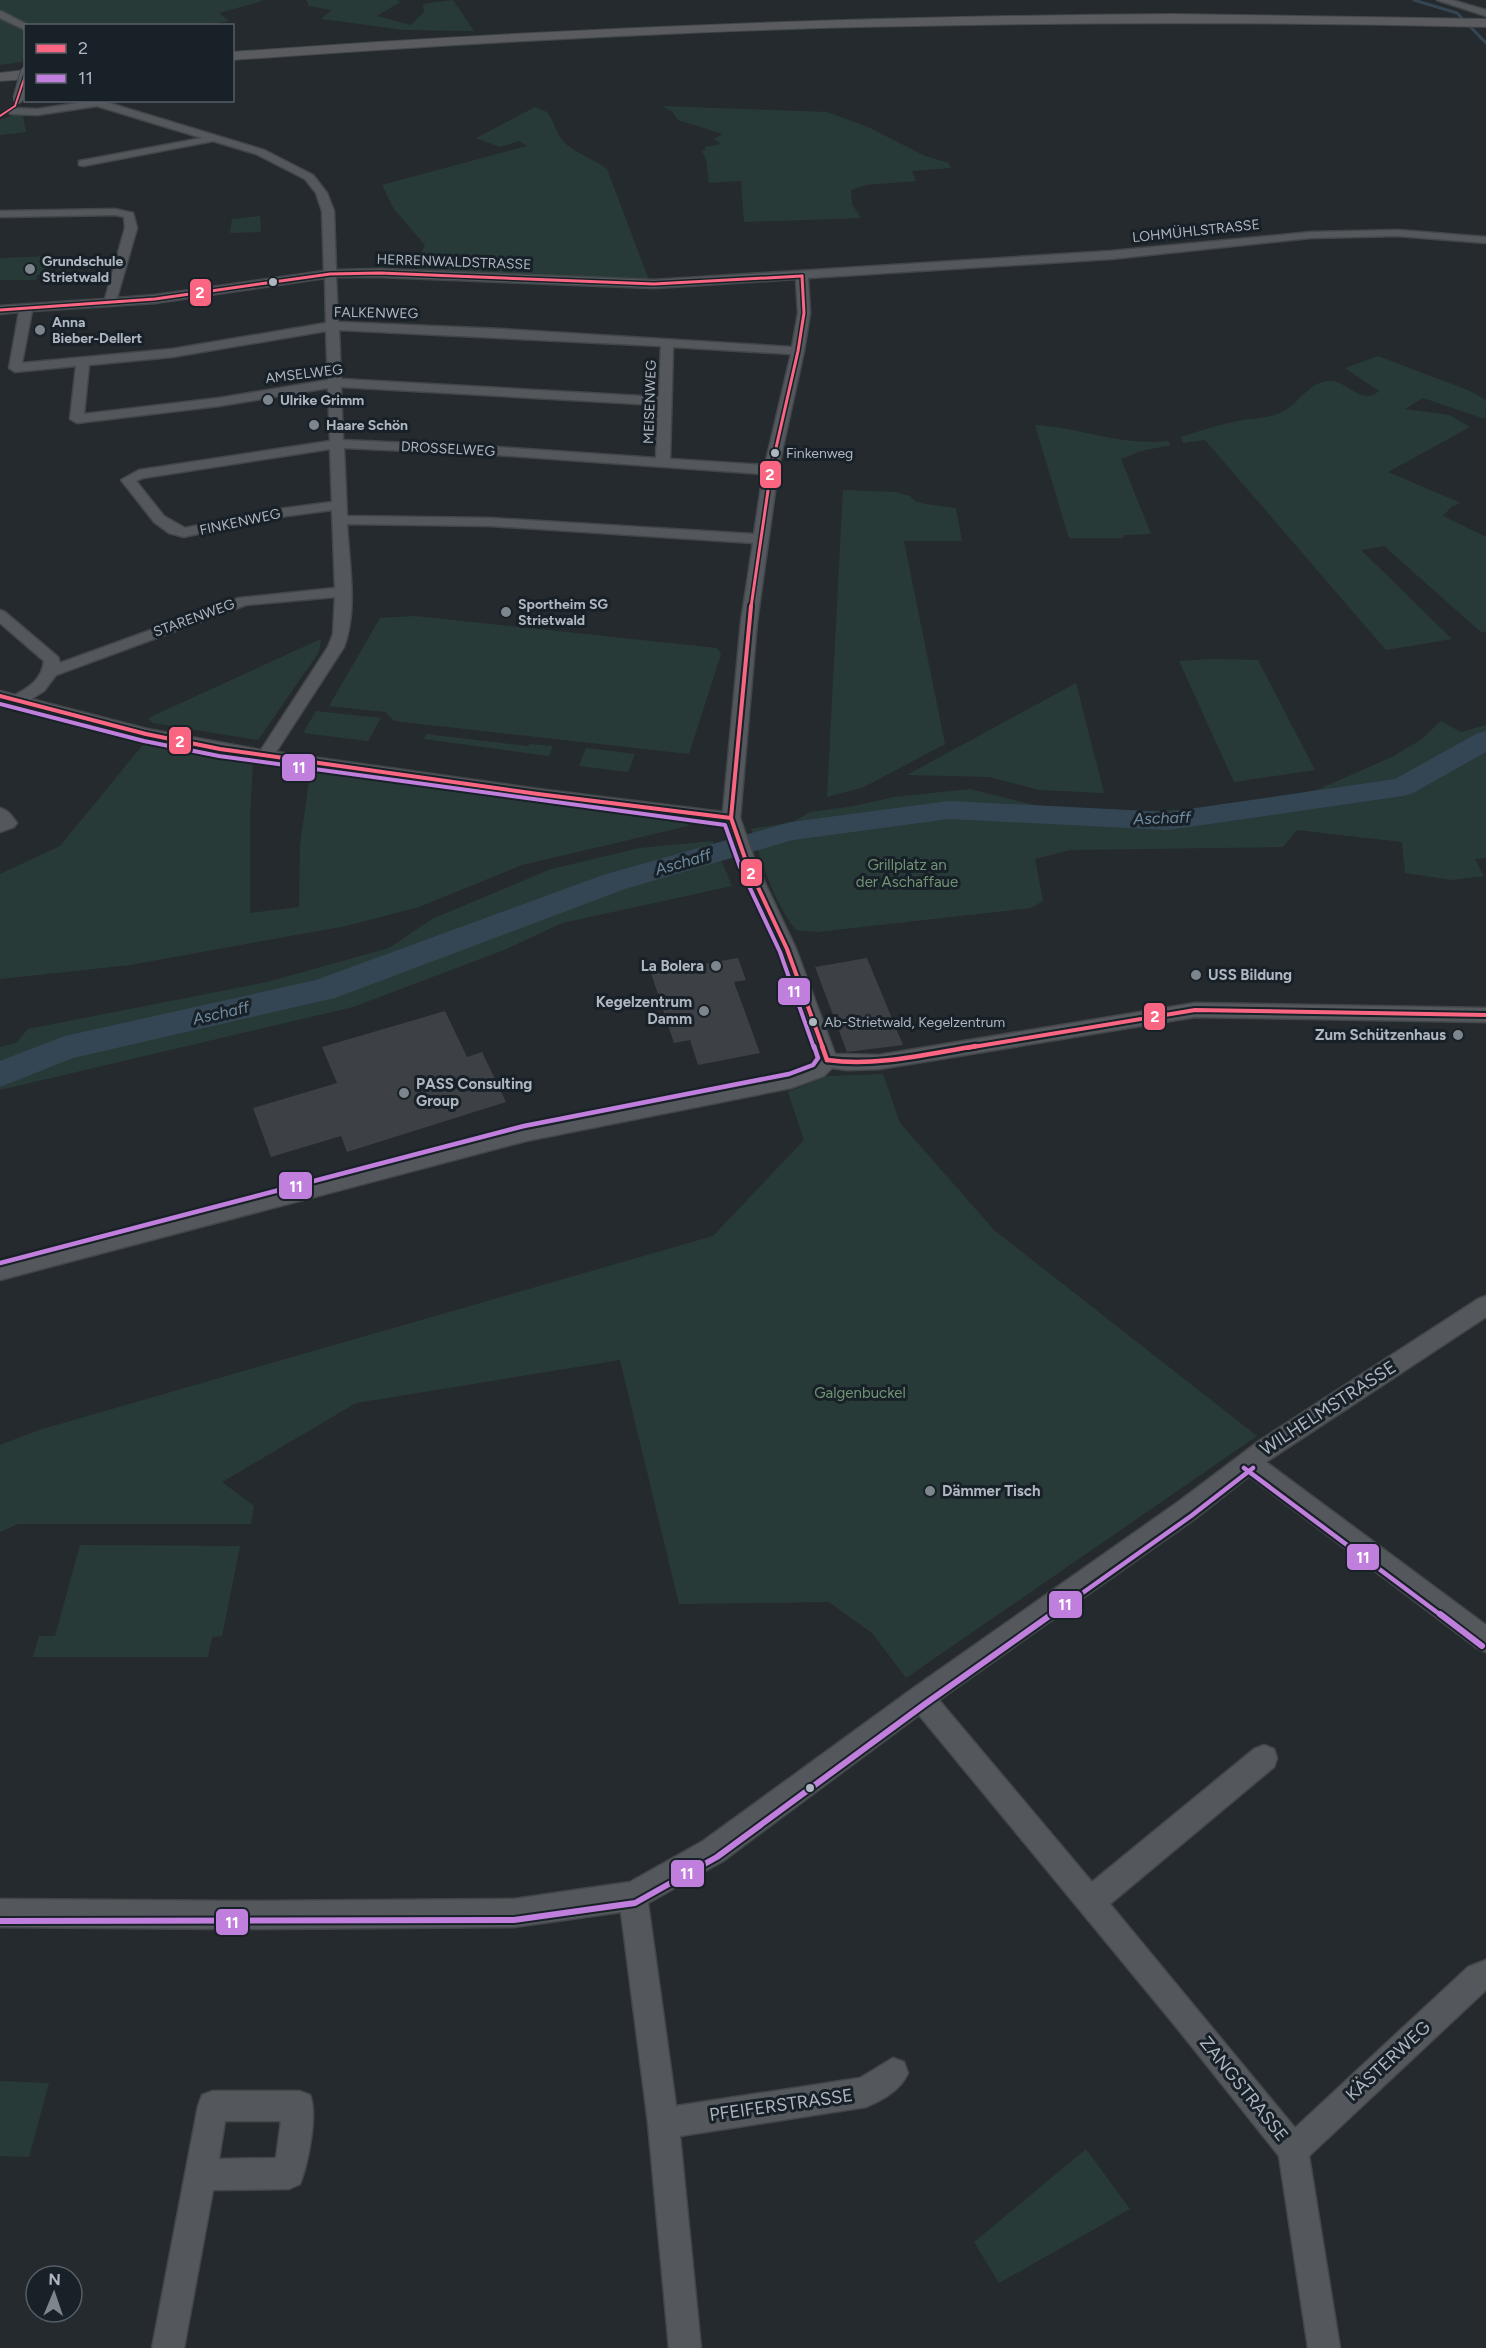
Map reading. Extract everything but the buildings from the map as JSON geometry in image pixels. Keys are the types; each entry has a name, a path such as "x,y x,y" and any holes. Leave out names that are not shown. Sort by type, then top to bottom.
{"highway":[{"path":"234,56 549,35 944,20 1161,17 1437,24 1486,29"},
{"path":"234,64 558,42 805,32 1486,23"},
{"path":"410,34 549,35"},
{"path":"0,77 24,72"},
{"path":"0,85 24,82"}],"street":[{"path":"1443,0 1486,13"},
{"path":"0,14 24,26"},
{"path":"10,111 18,99 24,79"},
{"path":"0,116 10,111 37,112 98,103 260,152 309,177 321,193 328,211 335,444 340,520 341,634 336,647 266,755"},
{"path":"83,163 214,139"},
{"path":"0,214 121,212 129,215 131,228 110,303"},
{"name":"LOHMÜHLSTRASSE","path":"909,268 1112,255 1346,234 1415,234 1486,240"},
{"name":"HERRENWALDSTRASSE","path":"0,310 155,299 330,274 380,273 654,284 909,268"},
{"path":"802,276 804,313 798,351 771,470 749,622 731,818 747,864 787,949 828,1060"},
{"name":"FALKENWEG","path":"26,309 15,368 172,353 333,326 667,342 798,351"},
{"name":"MEISENWEG","path":"663,463 667,342"},
{"name":"AMSELWEG","path":"83,362 77,419 219,402 334,382 497,390 665,402"},
{"name":"DROSSELWEG","path":"128,480 139,474 335,444 497,451 771,470"},
{"name":"FINKENWEG","path":"128,480 158,518 172,530 184,533 264,515 339,505"},
{"path":"340,520 491,522 761,539"},
{"name":"STARENWEG","path":"52,671 244,601 342,592"},
{"path":"0,615 52,660 52,671 39,688 0,709"},
{"path":"0,696 146,735 220,749 411,777 731,818"},
{"path":"0,813 8,823 0,826"},
{"path":"828,1060 847,1063 879,1062 1195,1010 1486,1015"},
{"path":"0,1271 468,1147 526,1133 791,1080 817,1071 828,1060"},
{"name":"WILHELMSTRASSE","path":"0,1913 238,1915 514,1913 633,1896 713,1851 921,1698 1187,1510 1248,1462 1486,1305"},
{"path":"1248,1462 1486,1640"},
{"name":"ZANGSTRASSE","path":"921,1698 1293,2150 1324,2348"},
{"path":"1090,1902 1264,1758"},
{"path":"633,1896 663,2123 685,2348"},
{"name":"KÄSTERWEG","path":"1293,2150 1478,1977 1486,1975"},
{"name":"PFEIFERSTRASSE","path":"663,2123 866,2092 893,2073"},
{"path":"168,2348 202,2175"}],"green space":[{"path":"0,0 262,1 219,13 229,21 212,24 28,24 0,10"},
{"path":"306,0 397,0 400,2 377,16 411,25 424,12 423,4 453,0 474,31 405,30 321,19 332,10 309,6"},
{"path":"0,16 24,30 24,59 22,62 0,65"},
{"path":"662,106 827,112 868,127 925,156 949,163 951,168 912,171 916,181 866,185 851,190 852,204 861,218 744,222 741,181 709,183 706,160 702,151 706,150 705,147 721,144 714,139 723,134 678,120 672,111"},
{"path":"535,107 547,112 560,137 568,145 607,169 649,280 424,272 415,267 425,245 394,209 382,185 527,146 519,141 500,147 476,138"},
{"path":"20,113 34,113 23,117 26,132 0,135 0,120"},
{"path":"260,216 261,232 230,233 232,219"},
{"path":"51,256 44,275 37,275 36,280 0,280 0,258"},
{"path":"1378,356 1470,391 1486,400 1485,419 1423,398 1405,409 1449,415 1470,427 1388,472 1461,503 1451,507 1443,516 1486,537 1486,631 1482,633 1384,546 1361,550 1452,639 1386,650 1205,440 1183,443 1181,437 1196,432 1227,423 1280,413 1308,390 1321,383 1335,382 1360,394 1373,395 1379,391 1345,368"},
{"path":"1035,425 1069,429 1116,439 1168,441 1171,445 1141,451 1121,459 1151,534 1124,535 1123,538 1069,538"},
{"path":"843,490 895,492 910,496 915,501 925,504 956,508 962,541 904,541 945,744 864,787 827,797"},
{"path":"415,616 717,648 721,654 689,754 394,721 385,712 329,706 380,618"},
{"path":"321,639 319,652 258,740 153,723 148,718"},
{"path":"1258,660 1315,770 1234,782 1179,661"},
{"path":"1076,683 1104,793 1039,790 989,777 907,775"},
{"path":"316,711 381,718 368,741 303,733"},
{"name":"Grillplatz an der Aschaffaue","path":"1441,721 1461,732 1486,725 1486,858 1475,859 1484,876 1452,880 1405,873 1402,842 1297,830 1283,847 1070,850 1035,859 1043,901 1031,908 817,932 796,930 788,919 769,882 751,829 793,822 810,812 854,806 894,797 970,789 1034,805 1109,813 1233,807 1319,789 1392,757 1422,739"},
{"path":"426,734 528,746 530,744 553,746 549,756 424,739"},
{"path":"146,741 253,759 250,819 250,913 299,907 300,845 311,767 684,817 688,826 522,865 419,907 346,926 130,965 0,979 0,874 60,846"},
{"path":"586,748 635,754 628,772 579,766"},
{"path":"713,841 732,886 562,923 504,950 353,1007 0,1090 0,1047 16,1043 28,1029 267,982 389,948 432,919 551,869 640,848"},
{"name":"Galgenbuckel","path":"883,1074 900,1123 994,1230 1257,1436 906,1678 873,1634 829,1602 679,1604 620,1360 356,1403 222,1482 254,1506 251,1524 18,1524 0,1532 0,1445 39,1430 713,1236 804,1140 788,1092 828,1076"},
{"path":"80,1545 240,1546 222,1636 212,1637 208,1657 33,1657 39,1636 55,1636"},
{"path":"0,2081 49,2083 29,2157 0,2156"},
{"path":"1086,2149 1130,2209 999,2283 974,2242"}],"waterway":[{"path":"1414,0 1457,13 1486,43"},
{"name":"Aschaff","path":"0,1075 65,1048 323,990 614,882 791,831 949,810 1168,821 1403,787 1486,740"}],"transit line":[{"name":"2","path":"0,116 15,106 24,79"},
{"name":"2","path":"0,310 155,299 330,274 380,273 654,284 802,276"},
{"name":"2","path":"802,276 804,313 798,351 771,470 749,622 731,818 747,864 787,949 827,1060"},
{"name":"2","path":"0,696 146,734 220,749 538,794 731,818"},
{"name":"11","path":"0,704 144,741 219,756 725,825 740,867 780,952 818,1058 813,1065 789,1074 524,1126 0,1263"},
{"name":"2","path":"827,1060 847,1063 879,1062 1195,1010 1486,1015"},
{"name":"11","path":"1244,1468 1482,1646"},
{"name":"11","path":"0,1921 514,1920 635,1903 717,1857 925,1704 1191,1516 1253,1468"}],"place":[{"name":"Grundschule Strietwald","path":"30,269"},
{"name":"Anna Bieber-Dellert","path":"40,330"},
{"name":"Ulrike Grimm","path":"268,400"},
{"name":"Haare Schön","path":"314,425"},
{"name":"Finkenweg","path":"775,453"},
{"name":"Sportheim SG Strietwald","path":"506,612"},
{"name":"La Bolera","path":"716,966"},
{"name":"USS Bildung","path":"1196,975"},
{"name":"Kegelzentrum Damm","path":"704,1011"},
{"name":"Ab-Strietwald, Kegelzentrum","path":"813,1022"},
{"name":"Zum Schützenhaus","path":"1458,1035"},
{"name":"PASS Consulting Group","path":"404,1093"},
{"name":"Dämmer Tisch","path":"930,1491"}]}
